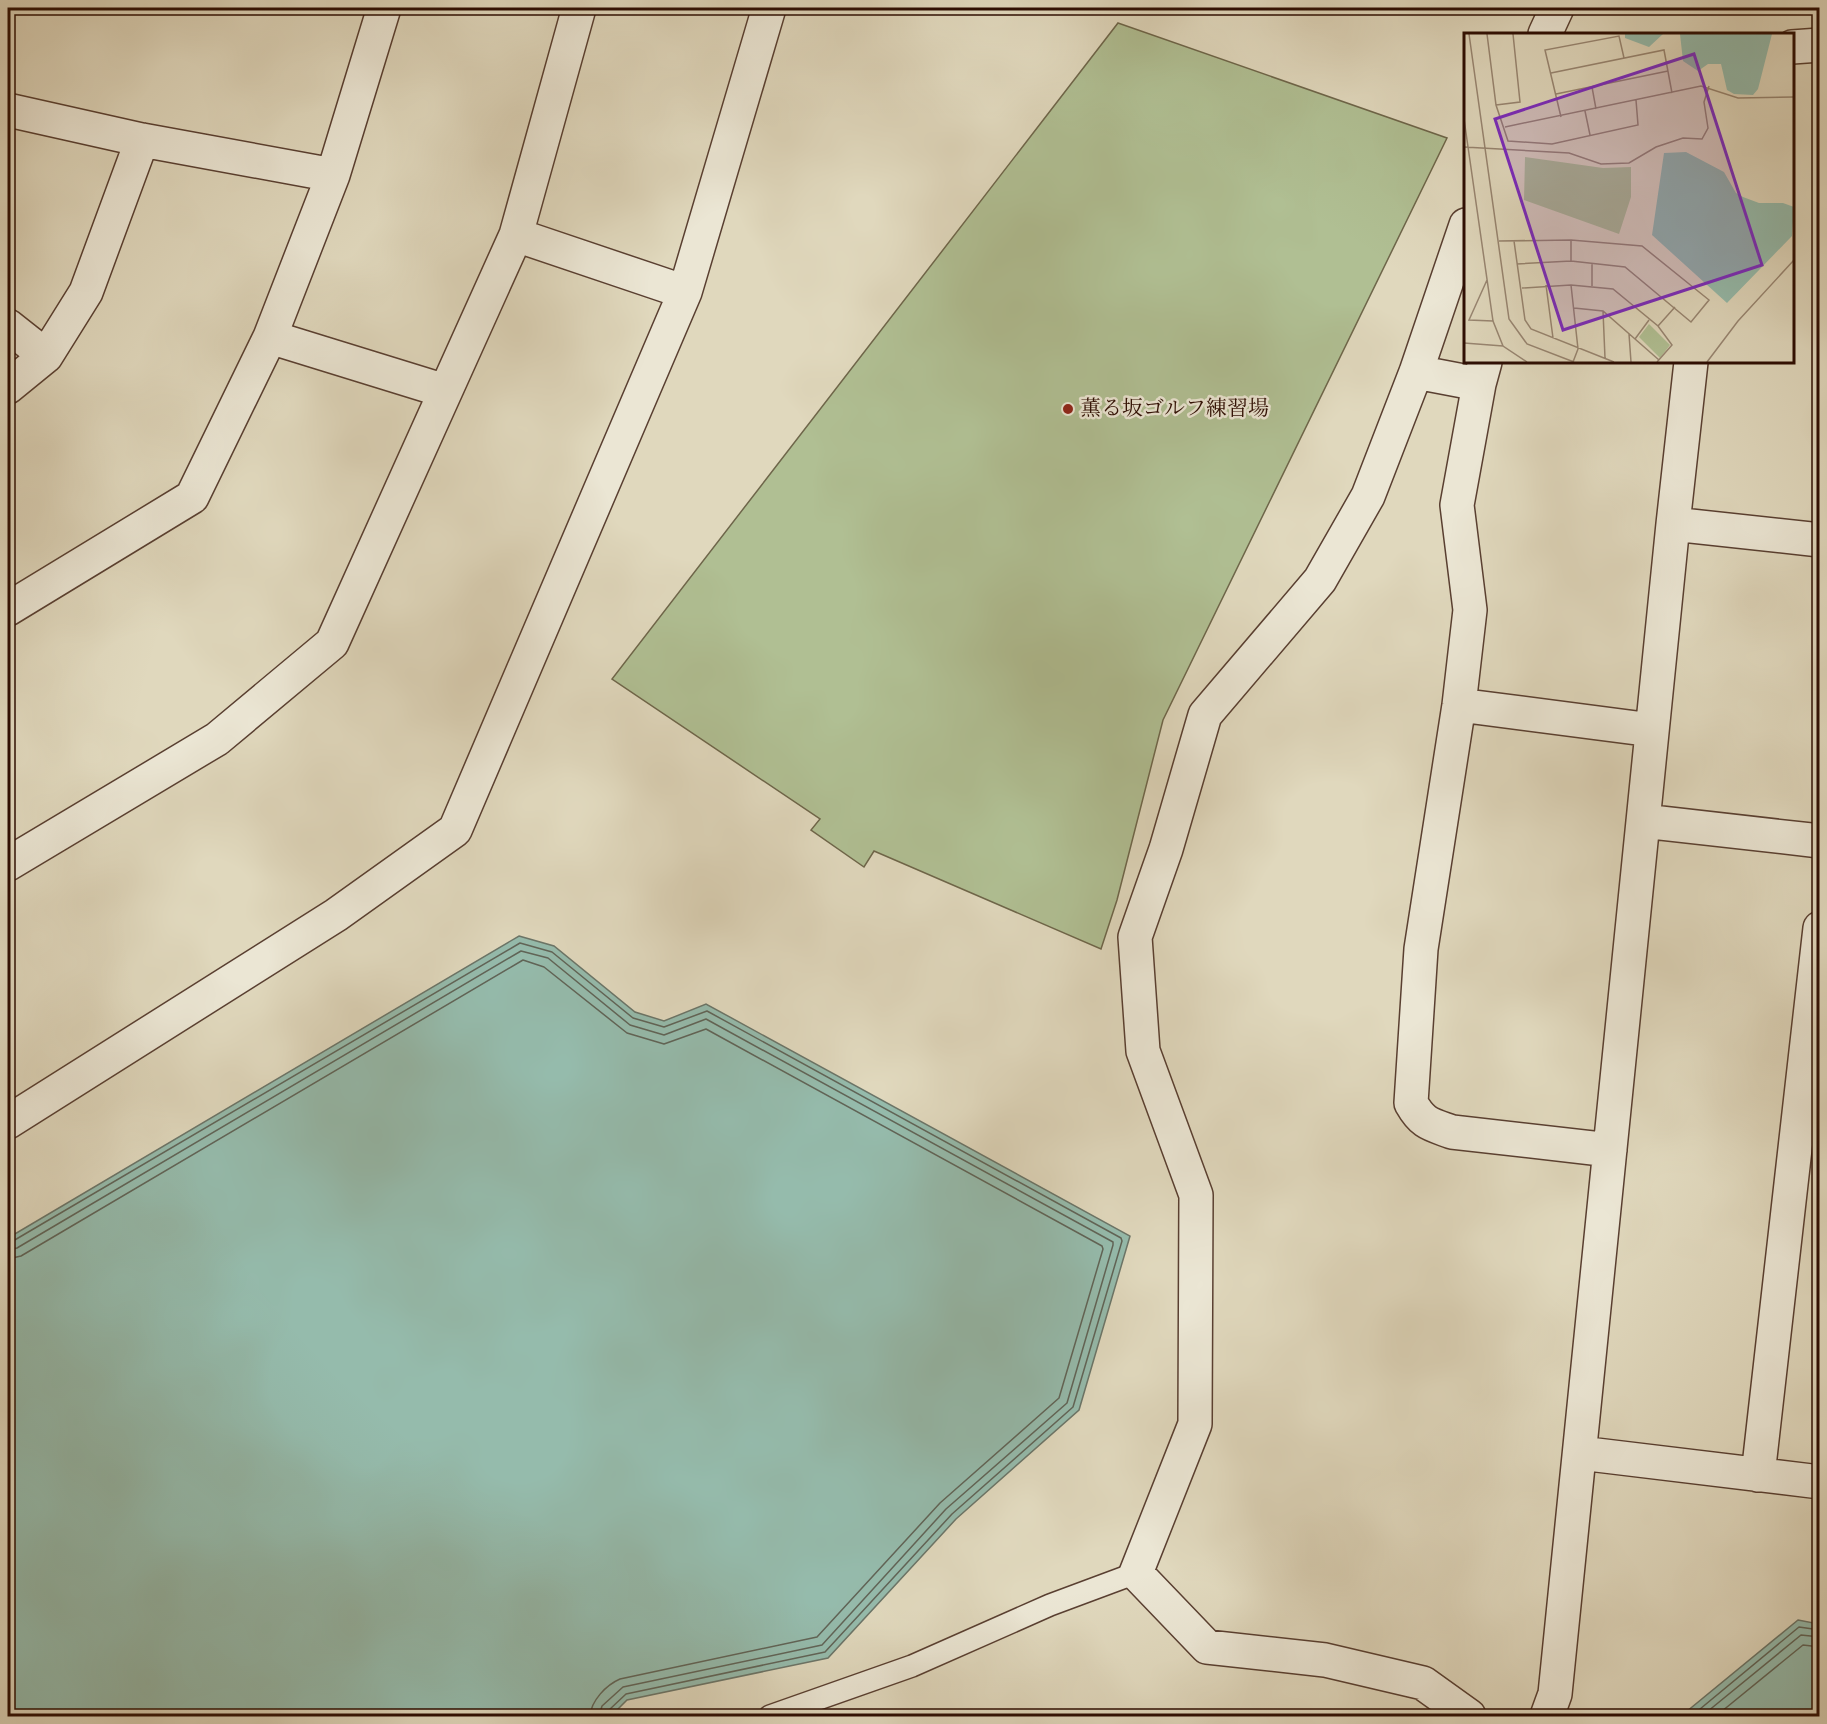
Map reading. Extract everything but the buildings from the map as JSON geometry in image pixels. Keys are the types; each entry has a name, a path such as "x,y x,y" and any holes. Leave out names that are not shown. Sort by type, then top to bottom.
{"street":[{"path":"8,609 192,496 270,337 333,175 384,8"},
{"path":"8,864 217,739 332,643 516,235 579,8"},
{"path":"8,1122 336,915 455,830 685,292 769,8"},
{"path":"1545,33 1557,8"},
{"path":"1794,47 1820,45"},
{"path":"8,110 142,140 333,175"},
{"path":"8,387 46,356 86,292 142,140"},
{"path":"1464,231 1416,372 1368,496 1320,580 1205,715 1166,849 1135,938 1143,1051 1196,1195 1196,1424 1136,1573 1207,1647 1325,1660 1423,1683 1469,1716"},
{"path":"516,235 685,292"},
{"path":"8,326 46,356"},
{"path":"270,337 446,391"},
{"path":"1547,1716 1555,1694 1672,524 1691,363"},
{"path":"1416,372 1482,373 1457,505 1470,610 1459,705 1421,949 1411,1103 1420,1119 1452,1132 1610,1150"},
{"path":"1672,524 1820,540"},
{"path":"1459,705 1652,730"},
{"path":"1643,821 1820,841"},
{"path":"1758,1475 1816,990 1820,928"},
{"path":"1580,1453 1820,1482"}],"lane":[{"path":"770,1716 912,1666 1050,1605 1136,1573"}],"shaded area":[{"name":"薫る坂ゴルフ練習場","path":"1118,23 1447,138 1163,720 1117,900 1101,949 874,851 864,867 811,830 820,819 612,679"}],"water":[{"path":"519,936 554,946 635,1012 664,1021 706,1004 1130,1236 1079,1410 956,1519 828,1658 627,1700 611,1716 8,1716 8,1238"},
{"path":"1798,1620 1819,1624 1819,1716 1687,1716 1686,1712"}],"place":[{"name":"薫る坂ゴルフ練習場","path":"1068,409"}]}
